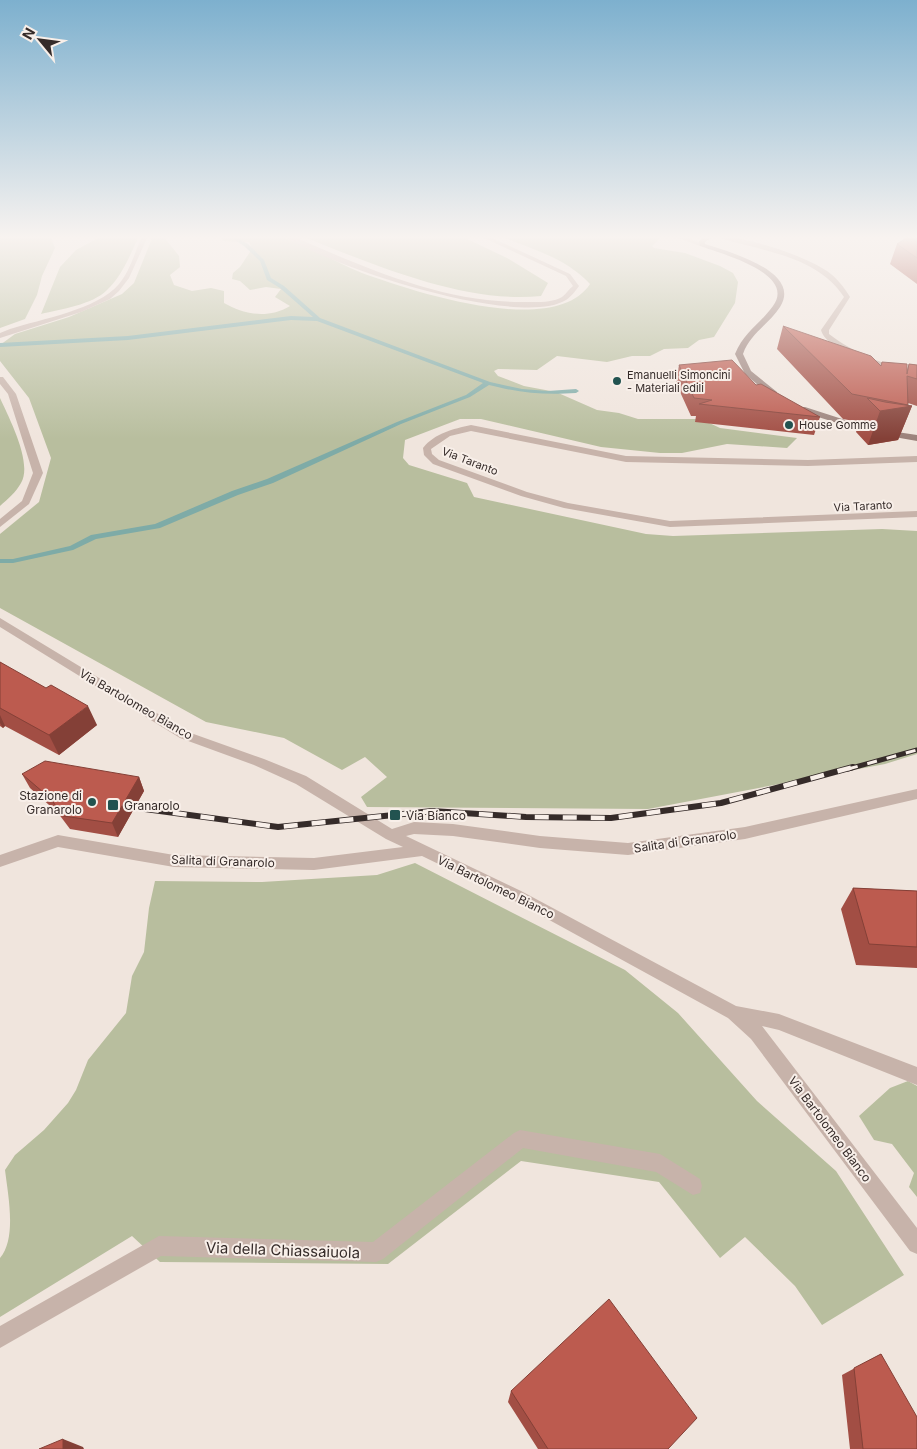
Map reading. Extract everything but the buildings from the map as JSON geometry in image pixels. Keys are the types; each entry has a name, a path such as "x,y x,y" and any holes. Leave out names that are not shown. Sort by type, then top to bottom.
{"street":[{"path":"0,336 91,304"},
{"path":"503,304 545,304"},
{"path":"778,304 744,340 739,354 748,372 782,399"},
{"path":"845,304 825,330 826,335 890,368 917,373"},
{"path":"0,379 12,394 38,473 26,502 0,524"},
{"path":"796,406 849,426 917,438"},
{"name":"Via Taranto","path":"917,459 790,463 626,459 471,428 446,434 434,440 427,448 428,455 436,462 524,494 567,506 670,524 917,514"},
{"name":"Via Bartolomeo Bianco","path":"0,622 184,735 259,762 300,780 391,835 516,895 734,1013 769,1048 917,1244"},
{"name":"Salita di Granarolo","path":"391,835 414,828 453,830 540,842 628,849 745,833 917,794"},
{"name":"Salita di Granarolo","path":"0,861 58,841 174,861 314,864 421,851"},
{"path":"734,1013 779,1022 917,1076"},
{"name":"Via della Chiassaiuola","path":"0,1338 159,1246 376,1252 520,1139 660,1163 693,1186"}],"green space":[{"path":"0,304 33,304 25,319 0,328"},
{"path":"45,304 83,304 67,308 41,314"},
{"path":"100,304 225,304 248,313 265,314 290,306 286,304 469,304 515,309 546,308 560,304 735,304 714,337 699,340 688,348 664,349 650,356 632,356 607,362 557,356 537,370 498,369 494,371 498,376 524,386 556,392 597,410 619,413 638,419 701,419 720,428 797,438 787,448 727,444 682,453 660,453 601,447 481,419 460,419 405,440 403,458 409,465 467,483 474,497 646,534 673,536 882,529 917,531 917,754 885,764 648,809 367,807 361,797 387,777 365,757 342,770 284,738 206,722 0,608 0,534 39,502 51,458 29,398 0,361 0,345 15,334 69,317"},
{"path":"0,398 18,440 24,464 24,474 21,483 0,506"},
{"path":"415,863 625,970 678,1013 757,1101 836,1171 904,1275 822,1325 795,1286 745,1237 720,1258 659,1182 521,1161 388,1264 160,1262 132,1236 0,1317 0,1258 5,1250 10,1228 5,1170 15,1155 44,1130 68,1103 76,1090 88,1060 126,1013 132,976 144,952 149,908 155,881 262,882 377,875"},
{"path":"908,1081 917,1086 917,1197 909,1187 914,1173 892,1144 874,1140 859,1116 890,1088"}],"waterway":[{"path":"301,304 318,319"},
{"path":"0,345 128,338 291,318 318,319"},
{"path":"318,319 488,383"},
{"path":"0,561 13,561 73,548 94,537 157,526 235,493 270,481 399,423 468,396 488,383"},
{"path":"488,383 522,391 548,393 576,391"}],"railway":[{"path":"848,769 917,750"},
{"path":"145,809 278,827 432,811 526,817 611,818 721,803 853,767"}],"place":[{"name":"Emanuelli Simoncini - Materiali edili","path":"617,381"},
{"name":"House Gomme","path":"789,425"},
{"name":"Stazione di Granarolo","path":"92,802"},
{"name":"Granarolo","path":"113,805"},
{"name":"Via Bianco","path":"395,815"}]}
